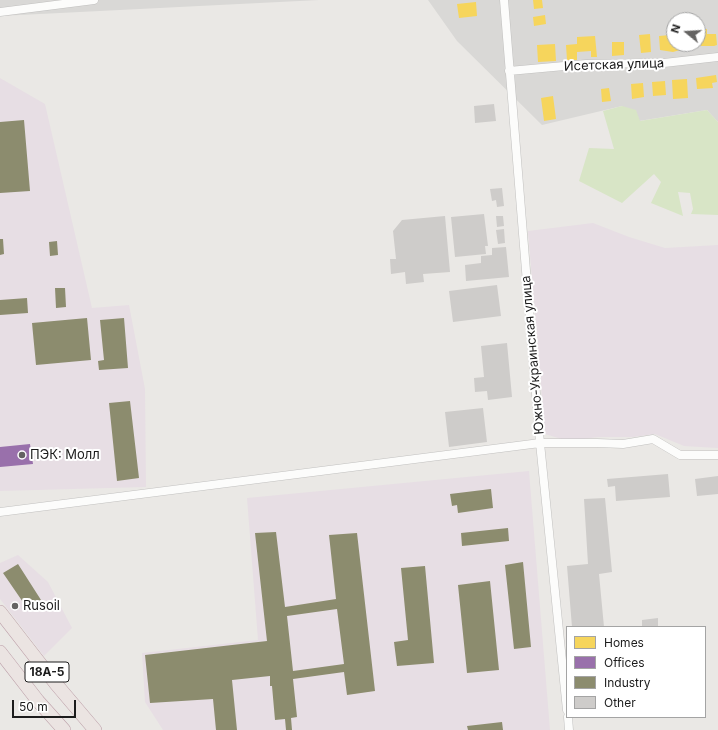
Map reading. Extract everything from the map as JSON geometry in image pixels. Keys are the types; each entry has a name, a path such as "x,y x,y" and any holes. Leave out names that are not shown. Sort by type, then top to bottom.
{"highway":[{"name":"18А-5","path":"0,612 56,684 95,730"},
{"name":"18А-5","path":"0,652 38,701 64,730"}],"street":[{"path":"0,12 94,0"},
{"name":"Южно-Украинская улица","path":"504,0 540,443 566,700"},
{"name":"Исетская улица","path":"509,71 586,64 664,63 718,57"},
{"path":"0,512 540,443 623,444 653,439 680,455 718,455"},
{"path":"568,718 569,730"}],"shaded area":[{"path":"0,0 319,0 0,16"},
{"path":"428,0 718,0 718,122 707,110 639,121 622,106 542,125 457,41"},
{"path":"0,78 45,104 92,308 129,305 145,389 146,487 0,491"},
{"path":"593,223 629,237 665,248 718,245 718,448 684,446 655,434 633,437 598,437 568,441 545,434 528,231"},
{"path":"529,471 550,730 163,730 145,702 142,653 258,640 247,498"},
{"path":"18,555 48,582 72,628 44,656 0,599 0,563"}],"green space":[{"path":"622,106 636,110 640,121 707,110 718,122 718,215 691,214 693,209 690,193 678,192 683,216 651,203 661,182 654,174 622,203 579,181 589,148 614,149 603,111"}],"building: Homes":[{"path":"533,0 542,0 543,8 534,9"},
{"path":"476,2 477,16 459,18 457,4"},
{"path":"545,15 546,24 534,26 533,17"},
{"path":"706,29 707,34 716,34 717,45 706,46"},
{"path":"650,34 651,52 641,53 639,35"},
{"path":"666,35 666,51 660,50 659,36"},
{"path":"595,36 597,57 591,57 591,51 577,52 577,60 567,60 566,45 577,44 577,37"},
{"path":"612,42 624,42 624,55 612,56"},
{"path":"555,44 556,61 538,62 537,45"},
{"path":"716,75 717,82 712,83 713,88 697,89 696,78"},
{"path":"687,79 688,98 673,99 672,80"},
{"path":"665,81 666,95 653,96 652,82"},
{"path":"643,83 644,97 632,99 631,84"},
{"path":"609,88 611,101 602,102 601,89"},
{"path":"553,96 556,119 544,121 541,98"}],"building: Offices":[{"path":"30,444 33,464 0,467 0,447"}],"building: Industry":[{"path":"24,120 30,191 0,193 0,122"},
{"path":"0,239 3,239 4,254 0,255"},
{"path":"57,241 58,255 50,256 49,242"},
{"path":"55,288 65,288 66,307 56,308"},
{"path":"27,298 28,313 0,315 0,300"},
{"path":"87,318 91,360 36,365 32,323"},
{"path":"124,318 128,368 99,370 98,361 104,360 100,320"},
{"path":"130,401 139,478 117,481 109,403"},
{"path":"491,489 493,508 458,513 457,505 452,506 450,494"},
{"path":"508,528 509,541 462,546 461,533"},
{"path":"276,532 285,607 336,599 329,535 357,533 375,691 347,695 344,672 293,679 297,717 291,718 292,730 286,730 285,719 275,720 270,676 232,680 237,730 216,730 213,699 150,703 145,655 267,641 255,533","holes":["337,609 344,664 293,671 287,616"]},
{"path":"523,562 531,647 514,649 505,565"},
{"path":"18,564 41,600 27,608 3,573"},
{"path":"425,566 434,663 397,666 394,642 408,640 401,568"},
{"path":"490,581 499,670 467,673 458,585"},
{"path":"502,722 503,730 468,730 467,726"}],"building: Other":[{"path":"494,104 496,121 475,123 474,106"},
{"path":"502,188 504,206 497,207 496,200 492,201 490,189"},
{"path":"484,214 488,246 485,246 486,254 455,257 451,217"},
{"path":"445,216 450,272 423,274 424,282 406,284 405,272 391,274 390,259 396,259 393,231 402,220"},
{"path":"496,216 503,216 504,226 497,227"},
{"path":"504,229 505,243 498,244 496,230"},
{"path":"506,247 509,277 466,281 465,265 481,263 481,256 492,255 492,248"},
{"path":"497,285 501,316 453,322 449,291"},
{"path":"507,343 512,397 488,400 487,391 475,392 474,378 484,377 481,346"},
{"path":"483,408 487,442 449,447 445,412"},
{"path":"668,474 670,497 616,501 615,486 608,487 607,479"},
{"path":"718,476 718,494 697,496 695,479"},
{"path":"605,498 612,572 599,574 604,626 572,626 567,566 588,564 584,499"},
{"path":"658,618 658,626 642,626 642,620"}],"place":[{"name":"ПЭК: Молл","path":"22,455"},
{"name":"Rusoil","path":"15,606"}]}
